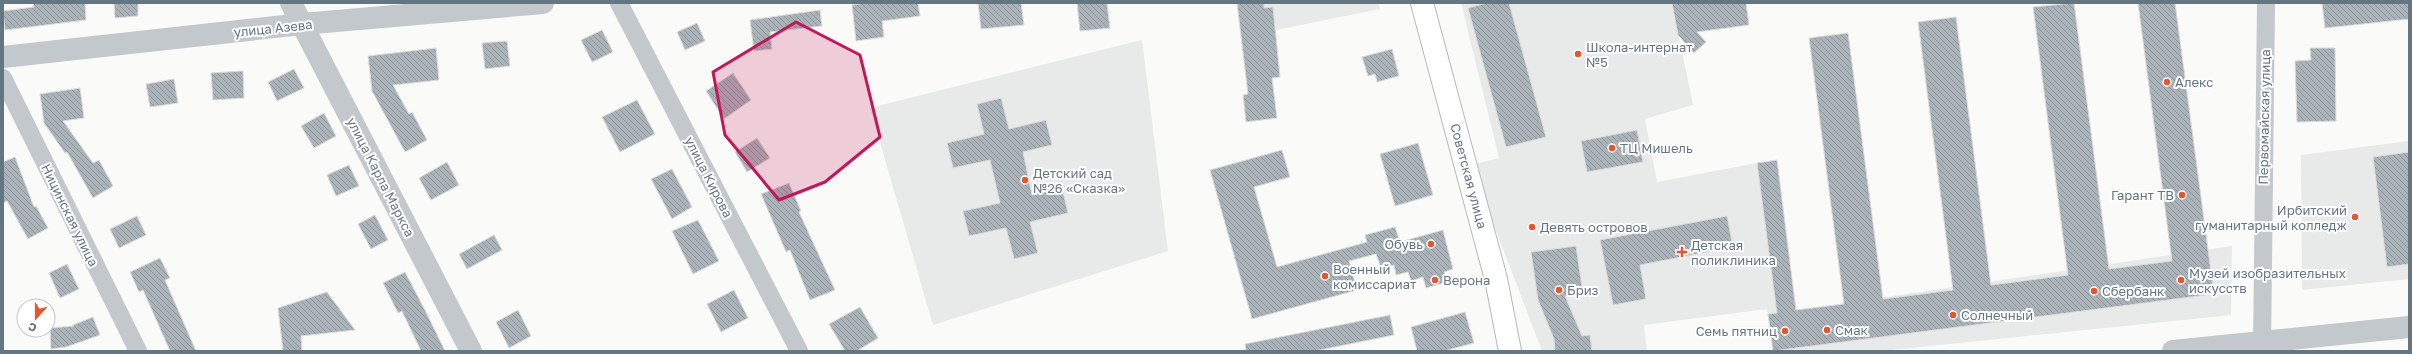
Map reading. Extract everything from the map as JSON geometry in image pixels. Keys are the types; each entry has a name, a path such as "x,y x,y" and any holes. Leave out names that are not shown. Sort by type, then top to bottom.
{"main road":[{"name":"Советская улица","path":"1422,3 1496,279 1510,351"}],"street":[{"name":"улица Карла Маркса","path":"291,3 471,351"},
{"name":"улица Азева","path":"3,57 302,24 543,3"},
{"name":"улица Кирова","path":"619,3 799,351"},
{"name":"Первомайская улица","path":"2262,346 2266,3"},
{"name":"Ницинская улица","path":"3,78 138,351"},
{"path":"2173,351 2262,346 2409,326"}],"highlighted area":[{"path":"796,22 860,55 880,137 825,182 779,200 725,135 713,72"}],"shaded area":[{"path":"1264,3 1378,3 1380,9 1276,30 1273,7 1264,8"},
{"path":"1461,3 1672,3 1693,105 1645,119 1657,182 1757,163 1777,308 1796,306 1797,310 2232,246 2231,315 1882,351 1773,351 1767,309 1644,325 1647,351 1542,351 1471,165 1499,158"},
{"name":"Детский сад №26 «Сказка»","path":"1142,40 1168,251 933,325 870,108"},
{"name":"Ирбитский гуманитарный колледж","path":"2409,141 2409,279 2302,290 2301,155"}],"building":[{"path":"33,3 85,3 86,20 5,30 3,11 34,7"},
{"path":"114,3 138,3 138,16 115,18"},
{"path":"865,3 918,3 920,16 882,21 884,37 856,41 852,5"},
{"path":"978,3 1021,3 1024,25 981,29"},
{"path":"1077,3 1107,3 1110,28 1080,31"},
{"path":"1237,3 1264,3 1264,8 1273,7 1280,77 1272,78 1277,118 1246,122 1243,95 1248,94"},
{"path":"1487,3 1509,3 1546,137 1506,147 1468,8"},
{"path":"1672,3 1746,3 1749,25 1697,32 1706,42 1694,53 1678,35"},
{"path":"2074,3 2109,269 2172,261 2138,3 2175,3 2214,294 1773,351 1768,314 1777,313 1757,163 1777,160 1796,310 1844,304 1809,38 1848,33 1883,299 1953,290 1918,22 1956,17 1991,285 2068,275 2033,7"},
{"path":"2322,3 2409,3 2409,19 2325,28"},
{"path":"820,10 822,26 770,32 772,49 754,51 750,20"},
{"path":"697,23 705,41 685,50 677,32"},
{"path":"602,30 613,52 592,62 581,40"},
{"path":"507,41 510,66 485,69 482,43"},
{"path":"436,48 439,80 393,85 409,114 412,112 427,140 405,152 372,91 368,56"},
{"path":"2310,48 2335,48 2336,121 2297,122 2295,61 2311,60"},
{"path":"1392,49 1399,76 1377,82 1375,74 1368,76 1362,57"},
{"path":"294,69 304,88 277,101 268,82"},
{"path":"243,71 244,98 213,100 211,73"},
{"path":"733,73 751,100 724,119 706,91"},
{"path":"174,79 178,103 150,107 146,84"},
{"path":"80,88 84,118 63,121 93,163 99,160 113,186 93,198 67,152 65,153 44,123 40,94"},
{"path":"1001,98 1009,129 1046,120 1052,145 1023,152 1032,195 1062,188 1068,213 1030,222 1038,253 1014,259 1006,228 969,236 963,211 1000,203 990,160 953,168 947,143 984,134 977,104"},
{"path":"637,100 655,134 620,152 602,117"},
{"path":"324,113 336,136 314,148 301,126"},
{"name":"ТЦ Мишель","path":"1637,130 1643,162 1587,172 1581,141"},
{"path":"757,138 770,158 747,172 735,152"},
{"path":"1418,143 1433,195 1395,206 1380,154"},
{"path":"1282,150 1290,177 1254,187 1277,267 1367,242 1365,235 1395,227 1400,242 1443,230 1453,269 1444,272 1447,282 1426,288 1423,277 1411,281 1408,272 1396,275 1394,265 1381,268 1376,254 1349,261 1357,290 1252,319 1210,170"},
{"path":"2409,152 2409,264 2387,267 2373,157"},
{"path":"15,157 34,207 36,206 48,228 28,239 7,201 3,203 3,162"},
{"path":"447,162 459,185 431,200 419,178"},
{"path":"349,165 359,186 336,196 327,175"},
{"path":"672,169 692,207 672,219 651,179"},
{"path":"789,183 801,211 799,212 835,290 810,300 790,250 786,252 761,194"},
{"path":"375,215 388,240 371,249 358,224"},
{"path":"137,216 146,235 119,248 110,229"},
{"path":"1727,216 1733,247 1640,265 1646,299 1613,305 1600,240"},
{"path":"698,220 719,261 693,274 672,231"},
{"path":"494,235 502,250 467,269 459,254"},
{"path":"1576,246 1583,293 1565,296 1582,336 1590,335 1592,351 1555,351 1554,339 1538,300 1531,252"},
{"path":"160,258 170,278 165,280 196,351 170,351 143,290 139,292 130,272"},
{"path":"67,264 79,289 60,298 49,273"},
{"path":"405,272 445,351 421,351 402,311 398,313 383,283"},
{"path":"734,290 748,318 721,332 707,304"},
{"path":"327,292 355,330 301,336 302,351 283,351 278,308"},
{"path":"860,307 878,338 857,351 845,351 829,324"},
{"path":"518,310 531,336 509,348 496,322"},
{"path":"1465,312 1474,343 1444,351 1417,351 1411,327"},
{"path":"1390,315 1394,335 1315,351 1246,351 1245,344"},
{"path":"93,317 100,335 66,347 51,349 50,338 56,338 56,328 74,326 73,325"}],"place":[{"name":"Школа-интернат №5","path":"1578,54"},
{"name":"Алекс","path":"2167,82"},
{"name":"ТЦ Мишель","path":"1612,148"},
{"name":"Детский сад №26 «Сказка»","path":"1025,180"},
{"name":"Гарант ТВ","path":"2182,195"},
{"name":"Ирбитский гуманитарный колледж","path":"2355,217"},
{"name":"Девять островов","path":"1532,227"},
{"name":"Обувь","path":"1431,244"},
{"name":"Детская поликлиника","path":"1682,252"},
{"name":"Военный комиссариат","path":"1325,276"},
{"name":"Верона","path":"1435,280"},
{"name":"Музей изобразительных искусств","path":"2181,280"},
{"name":"Бриз","path":"1559,290"},
{"name":"Сбербанк","path":"2094,291"},
{"name":"Солнечный","path":"1953,315"},
{"name":"Смак","path":"1827,330"},
{"name":"Семь пятниц","path":"1785,331"}]}
